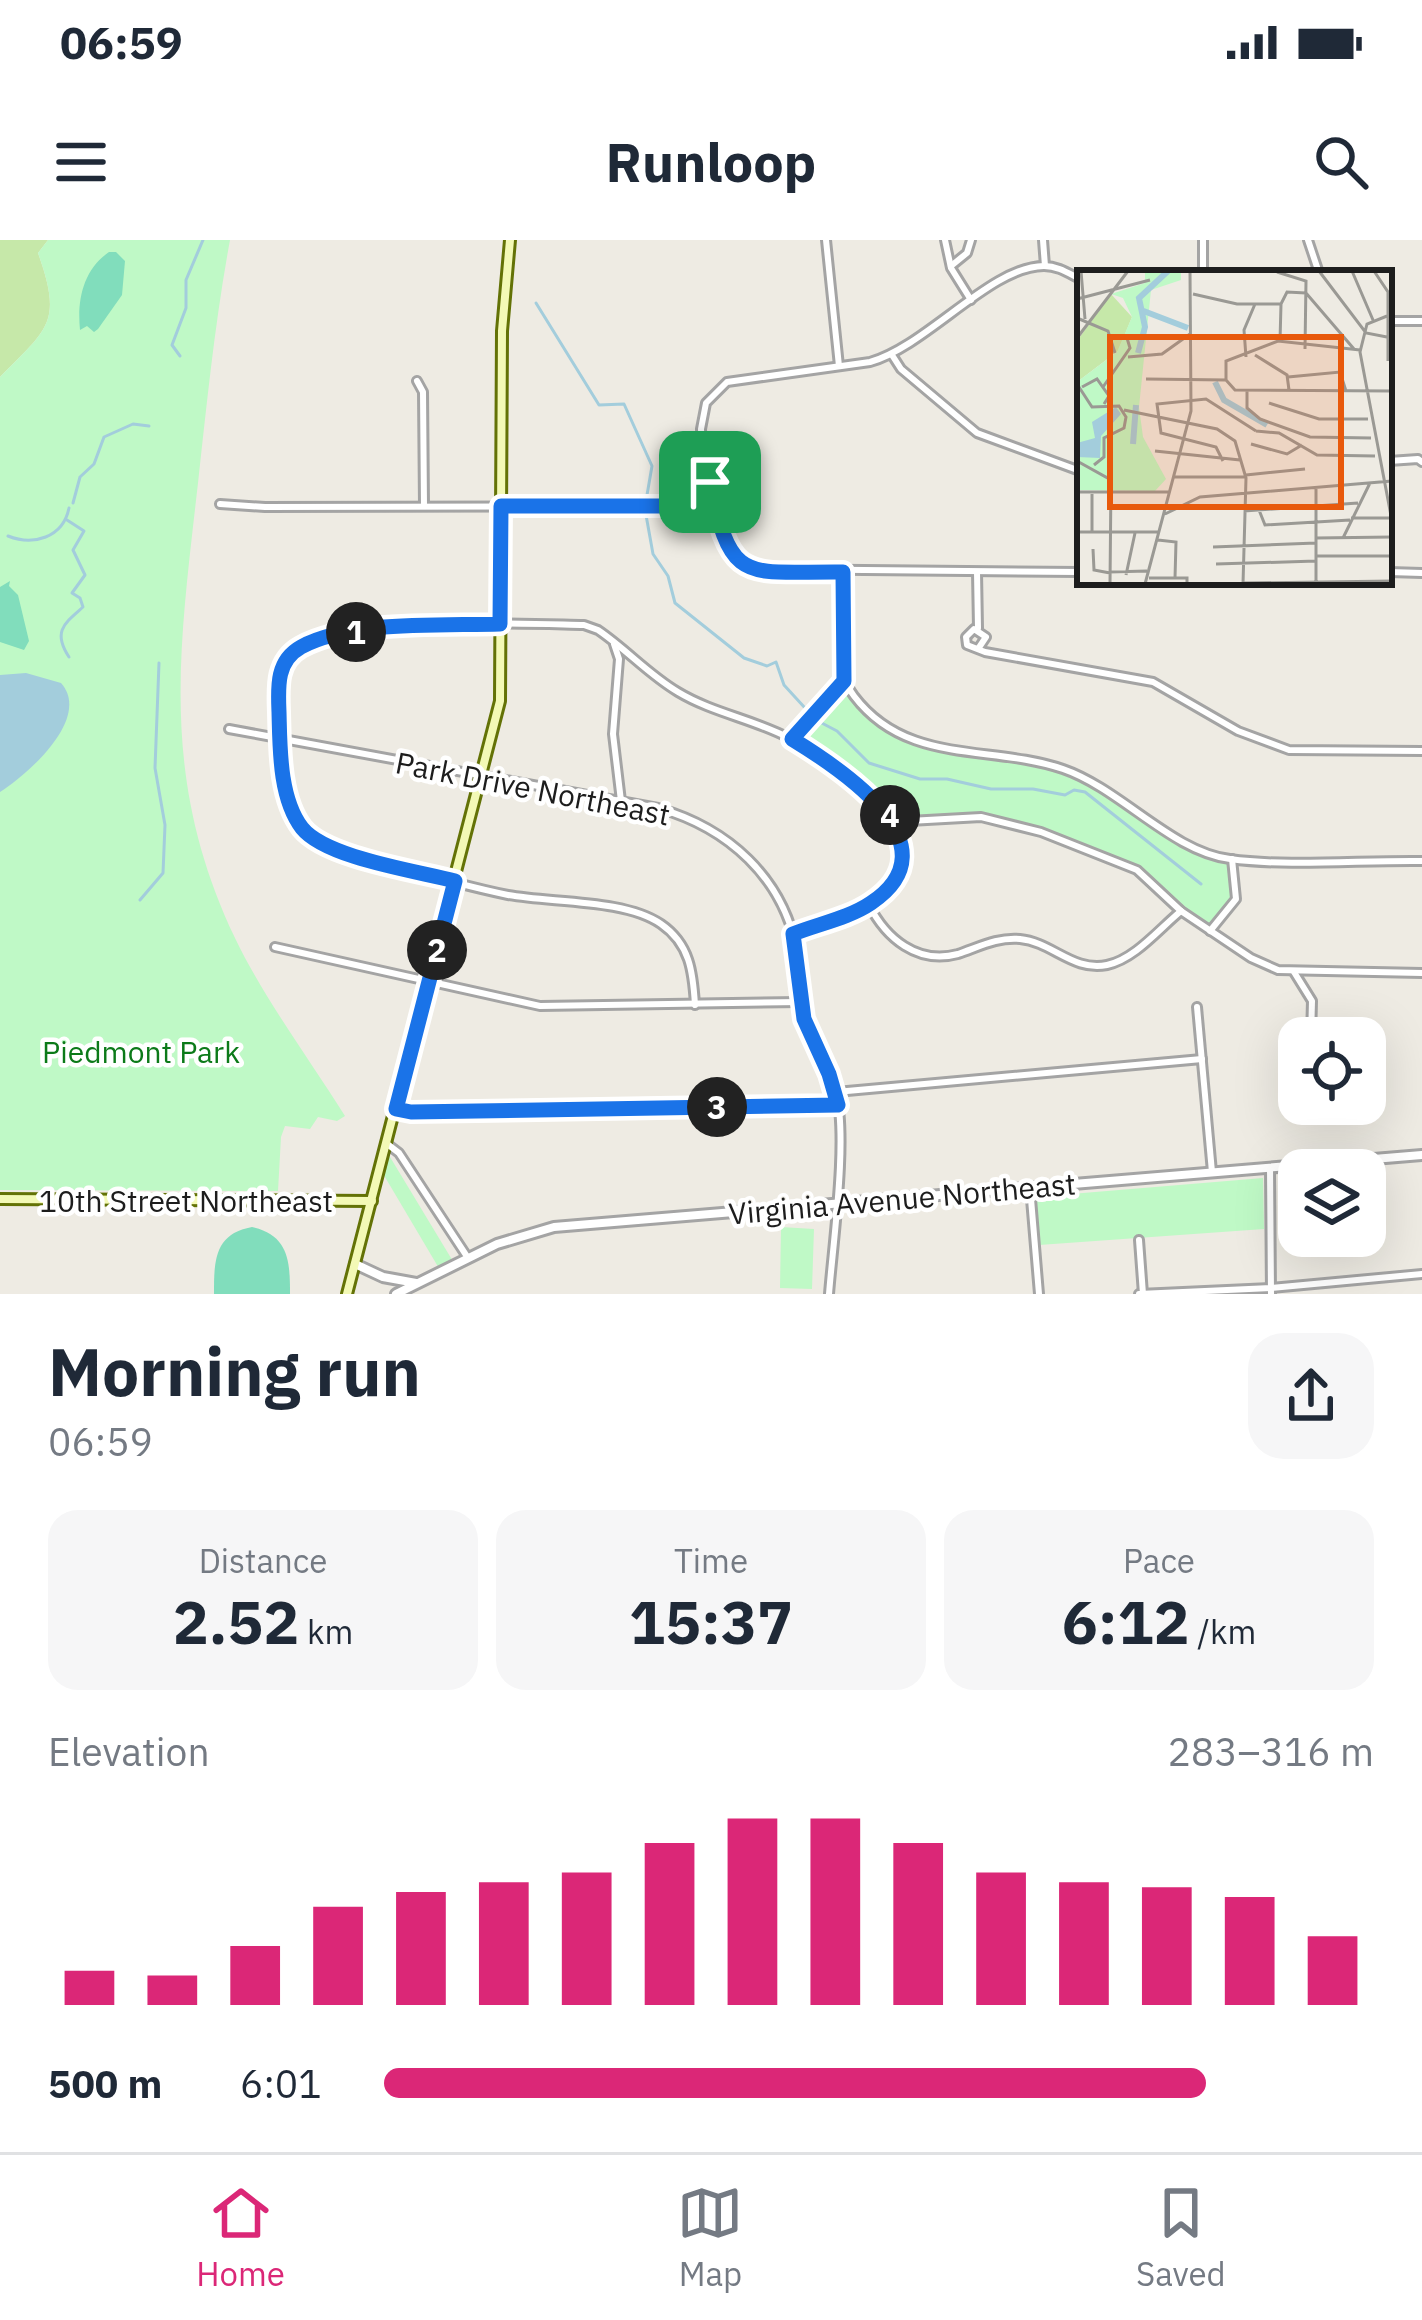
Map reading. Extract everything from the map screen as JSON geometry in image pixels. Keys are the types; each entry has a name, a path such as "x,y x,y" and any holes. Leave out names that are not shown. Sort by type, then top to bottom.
{"main road":[{"path":"347,1294 500,701 502,331 510,240"},
{"name":"10th Street Northeast","path":"0,1199 371,1201"}],"street":[{"path":"826,240 839,366"},
{"path":"945,240 951,266 970,300"},
{"path":"951,266 968,254 971,240"},
{"path":"1043,240 1045,266"},
{"path":"1308,240 1318,270"},
{"path":"1077,277 1045,266 1024,271 970,300 892,355 737,379 717,388 706,404 700,429 718,525 732,557 754,569 1077,572"},
{"path":"892,355 901,369 977,433 1077,470"},
{"path":"417,381 422,392 424,506"},
{"path":"1392,461 1422,462"},
{"path":"692,506 706,495 710,482"},
{"path":"220,504 265,508 714,506"},
{"path":"692,506 718,525"},
{"path":"843,572 844,681 871,714 912,741 942,751 1022,758 1068,770 1110,790 1190,844 1232,859 1422,861"},
{"path":"977,572 978,629 986,637 978,649"},
{"path":"695,1005 694,975 687,954 673,934 653,919 630,911 509,895 331,848 311,838 292,809 280,740 280,675 288,658 303,646 392,627 584,625 612,640 678,692 792,739 883,808 896,825 902,846 899,866 886,889 869,905 793,934"},
{"path":"978,629 970,630 968,645 1153,682 1238,731 1289,749 1422,751"},
{"path":"612,640 620,659 614,734 621,801"},
{"path":"792,739 844,681"},
{"name":"Park Drive Northeast","path":"229,729 621,801 682,815 728,840 769,883 793,934 809,1036 836,1092 836,1203 829,1294"},
{"path":"896,825 968,817 1020,824 1137,870 1181,911 1261,963 1294,972 1422,973"},
{"path":"1210,931 1236,899 1232,859"},
{"path":"869,905 890,936 919,953 951,956 992,941 1017,938 1040,944 1074,963 1093,966 1126,957 1181,911"},
{"path":"274,946 540,1006 801,1002"},
{"path":"1294,972 1312,1001 1312,1017"},
{"path":"1197,1007 1212,1172"},
{"path":"836,1092 1202,1059"},
{"path":"396,1109 838,1105"},
{"path":"386,1143 399,1153 468,1258"},
{"name":"Virginia Avenue Northeast","path":"397,1294 514,1238 554,1227 1422,1155"},
{"path":"1270,1168 1271,1291"},
{"path":"1030,1187 1039,1294"},
{"path":"1139,1240 1142,1294 1271,1291 1422,1274"},
{"path":"355,1264 382,1277 418,1284"}],"green space":[{"path":"0,240 48,240 38,253 50,310 40,335 0,377"},
{"name":"Piedmont Park","path":"48,240 230,240 185,602 181,714 194,823 235,938 345,1116 337,1121 318,1117 310,1129 285,1126 278,1191 0,1190 0,377 46,323 49,295 38,253"},
{"path":"109,252 125,261 122,295 98,329 94,332 87,326 80,330 84,286"},
{"path":"10,581 29,641 24,650 0,642 0,587"},
{"path":"844,682 870,714 903,740 936,752 1031,762 1073,775 1181,840 1228,861 1235,880 1233,908 1206,932 1152,878 1080,847 1007,823 955,818 903,825 793,741"},
{"path":"387,1152 454,1263 440,1270 382,1172"},
{"path":"1263,1178 1264,1229 1039,1245 1035,1197"},
{"path":"252,1227 280,1243 288,1261 290,1294 214,1294 216,1260 223,1243"},
{"path":"781,1227 814,1229 812,1289 780,1288"}],"water":[{"path":"26,673 61,683 68,712 53,744 0,792 0,675"}],"waterway":[{"path":"180,356 172,345 186,308 186,280 203,240"},
{"path":"536,303 599,405 624,404 652,466 647,495"},
{"path":"73,503 80,477 94,464 104,437 133,424 149,426"},
{"path":"8,536 46,537 60,526 69,508"},
{"path":"646,515 653,554 668,576 675,603 744,658 767,666 776,662 784,685 816,720 837,731 869,763 920,779 947,779 991,789 1065,795 1074,790 1085,792 1201,884"},
{"path":"67,520 84,531 73,550 85,575 72,593 83,607 61,634 69,657"},
{"path":"140,900 163,873 165,825 155,768 159,663"}],"route":[{"path":"710,482 720,530 732,557 767,572 843,572 844,681 792,739 883,808 900,835 899,866 879,898 793,934 804,1019 838,1105 396,1109 455,881 331,848 311,838 300,825 292,809 280,746 278,682 283,665 303,646 357,632 500,624 501,506 692,506 706,495 710,482"}]}
